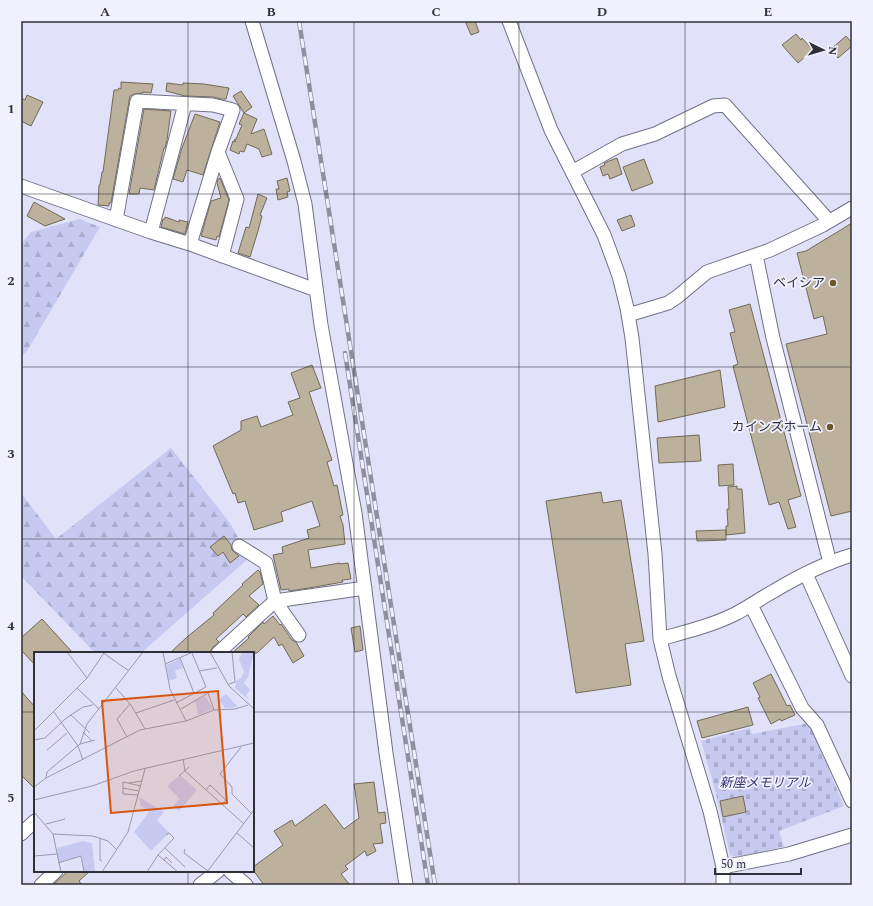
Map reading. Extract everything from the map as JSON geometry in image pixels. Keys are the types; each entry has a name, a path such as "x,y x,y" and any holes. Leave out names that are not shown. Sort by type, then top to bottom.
{"street":[{"path":"252,21 294,161 305,204 316,290 355,513 366,588 386,753 406,885"},
{"path":"509,21 551,130 604,235 619,276 632,338 655,554 660,639 668,676 710,811 723,867 723,885"},
{"path":"116,220 137,101 213,105 233,110 218,152 190,244"},
{"path":"151,232 185,104"},
{"path":"572,172 622,144 655,134 713,106 725,105 829,222"},
{"path":"218,152 237,199 222,256"},
{"path":"21,186 116,220 190,244 316,290"},
{"path":"628,314 668,304 707,272 770,250 829,222 852,208"},
{"path":"756,255 773,338 830,562"},
{"path":"239,546 266,563 275,601 299,635"},
{"path":"660,639 701,628 734,614 806,574 830,562 852,555"},
{"path":"806,574 852,676"},
{"path":"219,652 275,601 366,588"},
{"path":"751,605 802,708 817,725 852,801"},
{"path":"21,834 34,823"},
{"path":"723,867 789,854 852,835"},
{"path":"41,885 55,872"},
{"path":"200,885 217,872"},
{"path":"231,872 246,885"}],"green space":[{"path":"79,219 100,227 27,351 21,357 21,244 31,232"},
{"path":"171,448 230,523 249,558 142,652 94,652 21,576 21,493 56,539"},
{"name":"新座メモリアル","path":"809,723 844,806 779,831 784,847 735,857 730,855 716,794 701,741 750,728 752,734"}],"building":[{"path":"465,21 475,21 479,32 471,35"},
{"path":"796,34 813,50 798,63 782,45"},
{"path":"846,36 852,43 852,46 838,58 831,49"},
{"path":"121,82 153,84 151,93 143,92 130,96 111,203 109,203 109,206 98,205 99,185 103,172 114,90 118,90 119,88 121,89"},
{"path":"167,83 183,85 183,83 204,84 229,88 226,99 221,99 213,97 185,96 166,91"},
{"path":"241,91 252,107 244,113 233,96"},
{"path":"27,95 43,102 31,126 21,121 21,98 25,100"},
{"path":"144,109 171,111 167,140 154,190 140,188 139,194 129,194"},
{"path":"244,113 257,119 251,134 264,129 272,154 262,157 259,149 247,144 244,152 240,151 239,154 230,150 233,141 236,141 234,140 236,139 242,125 239,124"},
{"path":"195,114 220,122 203,175 187,170 183,182 173,179 182,148"},
{"path":"617,158 622,174 610,179 608,174 603,176 600,167 605,165 604,163"},
{"path":"644,159 653,183 632,191 623,167"},
{"path":"220,178 229,200 219,237 217,236 216,240 201,236 211,201 221,198 217,183 218,179"},
{"path":"287,178 290,191 287,192 288,197 278,200 276,189 279,189 277,181"},
{"path":"258,194 267,198 260,215 262,216 250,257 238,253 246,227 249,228"},
{"path":"34,202 65,219 45,226 27,216"},
{"path":"631,215 635,226 622,231 617,220"},
{"path":"165,217 179,222 179,220 188,222 185,234 161,227"},
{"name":"カインズホーム","path":"852,223 852,511 831,516 786,344 827,334 823,316 814,319 797,253 806,251"},
{"path":"750,304 801,496 788,500 796,527 788,529 779,502 769,505 733,366 738,364 730,333 735,332 729,310"},
{"path":"312,365 321,388 309,392 332,460 327,462 334,486 337,485 343,515 340,516 343,525 345,544 308,550 311,568 348,563 351,579 342,580 343,582 289,591 289,589 281,590 273,555 283,553 282,547 309,538 307,530 320,526 312,501 281,512 283,521 254,530 245,501 238,503 235,493 233,494 213,446 241,430 241,421 257,416 261,427 293,415 288,402 300,398 291,373"},
{"path":"720,370 725,407 658,422 655,386"},
{"path":"699,435 701,461 659,463 657,438"},
{"path":"733,464 734,485 719,486 718,465"},
{"path":"737,486 737,489 742,489 745,533 726,535 726,526 728,526 727,509 729,509 728,487"},
{"path":"601,492 603,503 621,500 644,641 625,644 631,685 576,693 546,501"},
{"path":"726,530 726,540 697,541 696,531"},
{"path":"224,536 231,545 232,550 239,556 230,563 223,552 218,556 210,547"},
{"path":"258,570 260,572 263,584 249,596 259,605 246,617 243,614 216,639 219,642 210,652 171,652 214,615 213,613 243,585 242,584"},
{"path":"273,616 280,625 281,624 292,640 296,642 304,656 293,663 282,644 279,646 274,637 257,653 233,652 249,638 248,637 263,622 264,624"},
{"path":"42,619 72,652 34,652 34,664 21,650 21,638"},
{"path":"360,626 363,650 355,652 351,628"},
{"path":"771,674 787,706 790,705 795,715 781,721 780,719 771,724 758,698 760,697 753,683"},
{"path":"21,691 34,706 34,788 21,775"},
{"path":"748,707 753,725 702,738 697,721"},
{"path":"374,782 378,813 385,812 386,823 380,824 383,843 373,844 376,851 367,856 365,851 345,866 348,869 341,874 350,885 264,885 254,871 254,866 283,845 274,831 292,820 295,826 325,804 344,829 359,818 354,784"},
{"path":"743,796 746,812 723,817 720,801"},
{"path":"67,872 89,872 79,881 82,885 53,885"}],"railway":[{"path":"299,21 435,885"},
{"path":"345,353 428,885"}],"place":[{"name":"ベイシア","path":"833,283"},
{"name":"カインズホーム","path":"830,427"}]}
